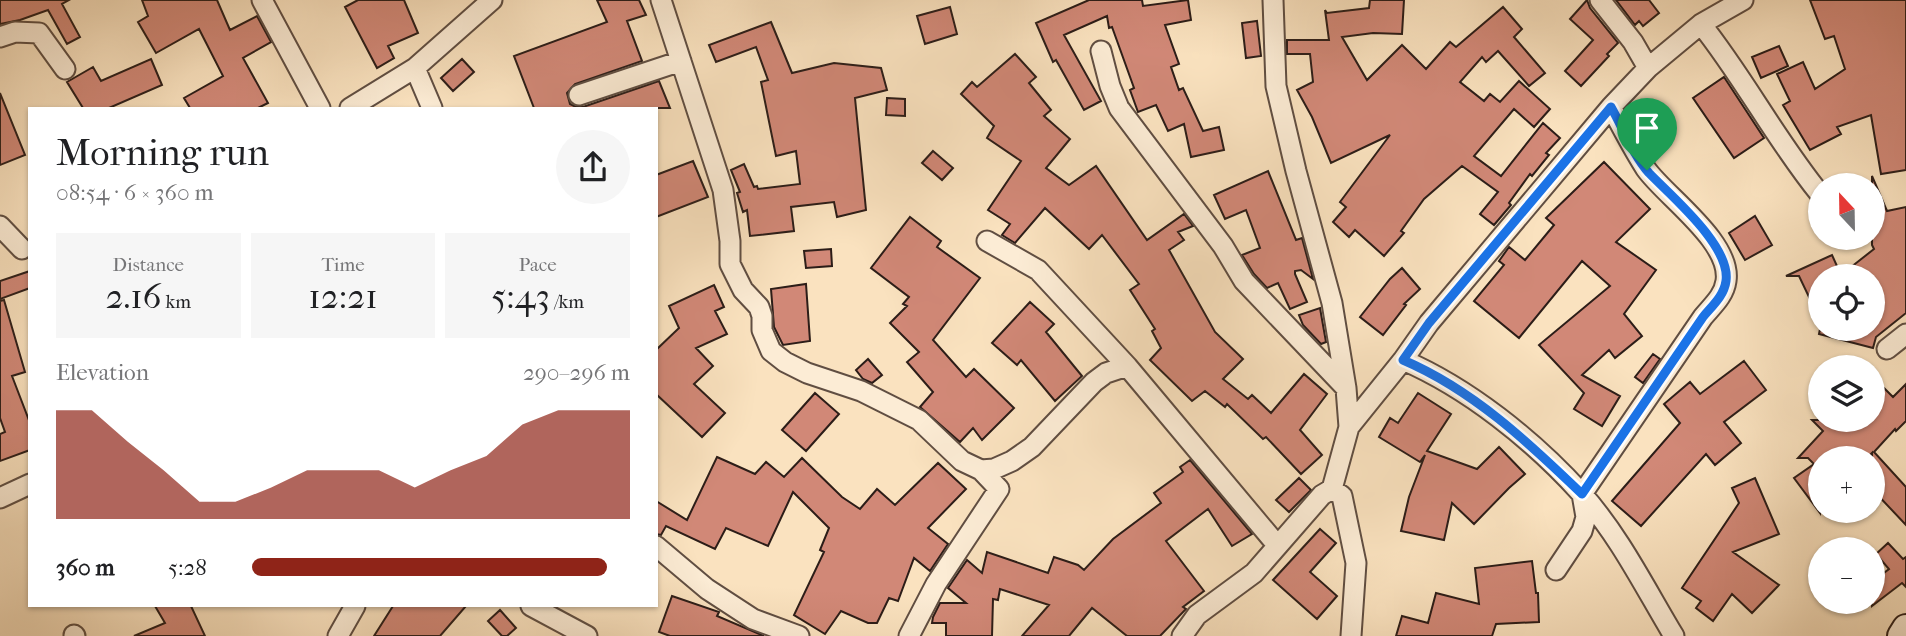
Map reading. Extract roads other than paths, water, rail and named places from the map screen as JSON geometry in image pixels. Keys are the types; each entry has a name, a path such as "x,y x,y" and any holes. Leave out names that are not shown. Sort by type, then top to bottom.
{"street":[{"path":"261,0 319,107"},
{"path":"352,107 415,68 492,0"},
{"path":"661,0 723,190 730,241 730,264 743,290 759,306 762,330 771,351 807,373 861,391 919,420 962,461 981,470 999,489 936,584 909,636"},
{"path":"1182,636 1197,615 1254,573 1322,495 1332,489 1349,427 1346,388 1332,303 1276,86 1273,0"},
{"path":"1600,0 1633,42 1648,68"},
{"path":"1349,427 1429,323 1611,107 1648,68 1701,24 1743,0"},
{"path":"1701,24 1808,178"},
{"path":"0,37 15,32 39,33 65,69"},
{"path":"1101,51 1119,108 1223,246 1244,281 1346,388"},
{"path":"579,95 681,61"},
{"path":"415,68 432,107"},
{"path":"1556,570 1583,531 1586,517 1582,494 1703,317 1721,295 1727,279 1722,261 1709,236 1647,170 1611,107"},
{"path":"0,226 26,248"},
{"path":"987,241 1038,270 1127,366 1277,545"},
{"path":"0,253 26,248"},
{"path":"1887,349 1906,334"},
{"path":"1403,360 1436,374 1483,406 1540,453 1582,494 1620,546 1674,636"},
{"path":"981,470 995,469 1012,461 1032,446 1094,382 1106,373 1127,366"},
{"path":"0,498 28,485"},
{"path":"1332,489 1342,496 1356,563 1351,636"},
{"path":"658,547 707,589 753,619 799,636"},
{"path":"338,636 354,607"},
{"path":"533,607 587,636"},
{"path":"1900,636 1906,628"}]}
